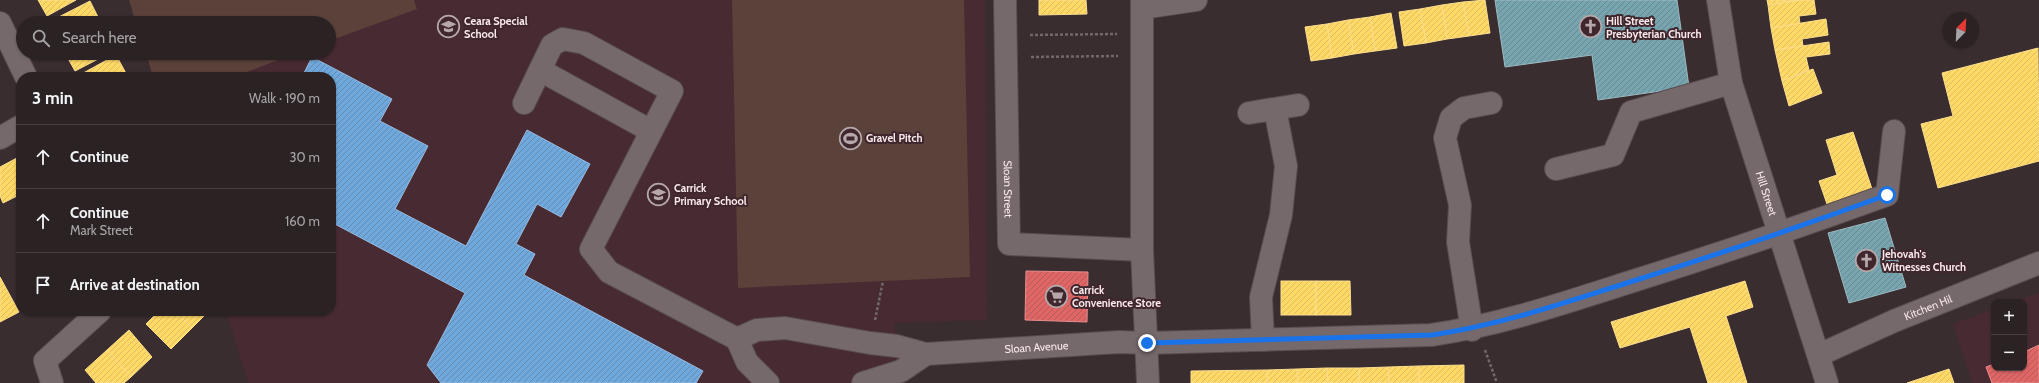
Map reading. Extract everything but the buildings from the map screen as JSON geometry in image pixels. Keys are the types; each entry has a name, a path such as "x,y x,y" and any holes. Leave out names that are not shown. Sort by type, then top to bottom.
{"street":[{"name":"Sloan Street","path":"1005,0 1009,244 1142,250"},
{"path":"1148,383 1142,250 1142,4 1196,0"},
{"name":"Hill Street","path":"1718,0 1731,83 1827,383"},
{"path":"0,23 16,56"},
{"path":"524,103 552,45 563,39 584,43 672,91 591,248 609,272 717,330 737,339 747,362 768,383"},
{"path":"18,60 24,72"},
{"path":"540,70 652,131"},
{"path":"1556,169 1613,155 1631,112 1731,83"},
{"path":"1472,330 1458,242 1460,205 1445,138 1451,118 1455,114 1464,108 1491,103"},
{"path":"1249,113 1298,105"},
{"path":"1263,340 1261,297 1282,215 1286,166 1275,109"},
{"path":"0,138 16,129"},
{"name":"Sloan Avenue","path":"926,354 1119,342 1147,343 1432,335 1472,330 1519,318 1780,234 1887,195 1894,131"},
{"name":"Kitchen Hil","path":"1819,355 1894,321 2039,263"},
{"path":"52,383 45,361 94,316"},
{"path":"737,339 757,330 785,328 870,343 897,346 926,354"},
{"path":"863,383 901,371 926,354"}],"path":[{"path":"1006,36 1142,33"},
{"path":"1006,58 1142,55"},
{"path":"870,343 883,281"},
{"path":"1472,330 1488,354 1498,383"}],"shaded area":[{"name":"Carrick Primary School","path":"129,0 985,0 987,320 894,323 903,383 248,383 228,316 336,316 336,72 152,72 148,60 336,60 336,16 134,16"},
{"path":"129,0 414,0 417,9 336,38 336,16 134,16"},
{"name":"Gravel Pitch","path":"732,0 964,0 970,277 738,288"},
{"path":"148,60 278,60 246,72 152,72"},
{"path":"2039,293 2039,383 1972,383 1953,324 1991,310 1991,371 2027,371 2027,299 2022,299"}],"place":[{"name":"Ceara Special School","path":"449,27"},
{"name":"Hill Street Presbyterian Church","path":"1590,27"},
{"name":"Gravel Pitch","path":"851,138"},
{"name":"Carrick Primary School","path":"659,194"},
{"name":"Jehovah's Witnesses Church","path":"1867,260"},
{"name":"Carrick Convenience Store","path":"1057,296"}],"route":[{"path":"1147,343 1432,335 1472,330 1519,318 1780,234 1887,195"}]}
